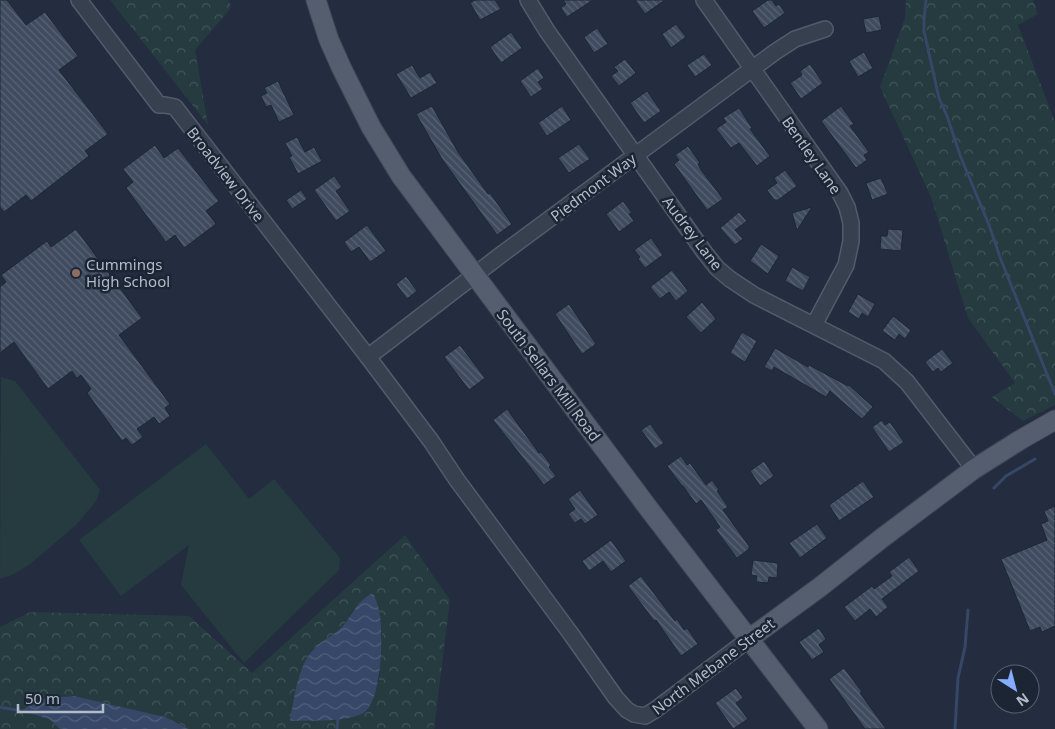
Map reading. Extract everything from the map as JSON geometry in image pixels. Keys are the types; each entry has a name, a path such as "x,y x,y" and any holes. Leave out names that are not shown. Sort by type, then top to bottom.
{"main road":[{"name":"South Sellars Mill Road","path":"316,0 329,40 371,127 401,176 649,509 818,729"},
{"name":"North Mebane Street","path":"749,639 974,469 1055,420"}],"street":[{"name":"Broadview Drive","path":"79,0 160,105 175,107 368,357"},
{"name":"Audrey Lane","path":"528,0 547,31 705,253 718,268 730,279 754,295 884,361 907,382 974,469"},
{"name":"Bentley Lane","path":"704,0 840,193 847,207 851,223 851,241 846,265 814,325"},
{"name":"Piedmont Way","path":"368,357 474,275 775,52 795,39 825,29"},
{"name":"North Mebane Street","path":"368,357 626,710 645,716 749,639"}],"green space":[{"path":"110,0 229,0 231,8 195,50 208,125"},
{"path":"906,0 1033,0 1038,14 1018,25 1055,122 1055,405 1023,421 992,397 1015,383 968,318 931,197 880,87 905,18"},
{"path":"1,377 15,381 100,490 96,501 76,525 29,565 12,575 0,579"},
{"path":"206,444 249,499 274,479 340,558 339,570 244,663 181,585 189,545 121,596 79,540"},
{"path":"405,535 450,600 434,729 189,729 165,717 74,696 35,701 25,712 49,719 60,729 0,729 0,627 30,612 189,616 252,673","holes":["374,595 379,610 382,634 379,681 365,711 338,719 291,721 298,681 311,652 339,631 357,606"]}],"water":[{"path":"371,594 374,595 381,620 381,647 375,692 366,711 359,715 341,719 290,721 295,692 304,663 309,655 318,645 340,629 358,604"},
{"path":"74,696 165,717 189,729 60,729 49,719 25,712 24,709 35,701"}],"building":[{"path":"0,0 7,0 26,25 45,12 78,56 59,70 108,134 85,151 89,156 31,201 26,195 4,212 0,207"},
{"path":"475,0 495,0 501,9 480,20 470,3"},
{"path":"563,0 593,0 567,17 561,8 566,4"},
{"path":"635,0 665,0 645,14"},
{"path":"768,0 772,0 776,6 779,4 785,13 764,28 752,11"},
{"path":"879,16 882,30 866,33 863,19"},
{"path":"676,24 686,37 671,48 662,34"},
{"path":"597,28 608,44 594,53 584,37"},
{"path":"511,32 522,48 501,63 490,47"},
{"path":"864,52 873,68 858,77 849,61"},
{"path":"704,54 712,65 695,77 687,65"},
{"path":"625,59 636,73 619,86 611,76 618,71 614,67"},
{"path":"810,64 823,83 801,99 790,83 802,75 800,71"},
{"path":"412,65 420,78 430,72 437,83 411,98 396,74"},
{"path":"538,68 544,78 538,82 543,89 531,97 520,81"},
{"path":"278,81 294,115 279,122 271,105 266,107 261,96 267,93 264,88"},
{"path":"647,91 661,111 644,123 630,103"},
{"path":"432,106 458,152 512,224 497,235 442,159 416,114"},
{"path":"562,106 571,120 547,136 538,123"},
{"path":"841,106 854,124 850,126 869,152 864,155 867,160 856,168 821,121"},
{"path":"739,108 752,128 750,129 770,156 757,166 739,143 731,148 716,129 726,122 723,118"},
{"path":"297,137 305,152 314,147 322,161 298,174 289,157 292,156 285,143"},
{"path":"579,144 590,159 569,173 558,158"},
{"path":"155,145 164,158 178,148 219,201 206,211 216,224 184,248 175,235 166,242 126,188 133,182 123,169"},
{"path":"688,146 700,163 698,164 701,170 723,199 707,210 674,164 679,160 675,155"},
{"path":"785,170 797,186 778,200 774,200 767,190 777,183 774,178"},
{"path":"334,176 342,187 336,191 350,211 336,221 314,190"},
{"path":"881,178 888,194 872,200 866,183"},
{"path":"301,190 307,199 292,209 286,200"},
{"path":"623,201 632,213 629,214 634,221 619,232 606,214"},
{"path":"812,207 797,230 792,213"},
{"path":"739,212 747,221 735,230 743,239 735,245 720,228"},
{"path":"367,225 386,251 370,262 359,247 351,252 344,242"},
{"path":"76,229 142,318 119,335 170,404 165,408 170,416 159,424 154,417 137,429 143,437 132,445 126,438 122,441 87,393 91,389 81,375 77,378 72,371 48,389 14,342 0,353 0,287 6,282 1,275 47,241 51,247"},
{"path":"888,229 903,230 901,251 880,249 881,236 887,236"},
{"path":"651,238 663,255 645,268 634,250"},
{"path":"761,244 779,256 768,274 750,261"},
{"path":"792,267 810,277 803,291 785,281"},
{"path":"672,270 688,291 676,301 669,292 660,299 650,287"},
{"path":"406,276 417,291 407,299 396,284"},
{"path":"858,294 875,304 868,317 862,313 859,319 848,312"},
{"path":"702,302 716,319 701,333 686,317"},
{"path":"569,304 596,344 582,354 555,314"},
{"path":"893,316 911,330 905,339 899,334 895,340 882,331"},
{"path":"742,332 757,341 745,362 730,353"},
{"path":"460,345 485,378 469,390 444,357"},
{"path":"775,348 808,367 809,365 849,385 873,407 862,419 830,391 826,397 774,367 772,371 764,367"},
{"path":"942,349 953,363 941,372 938,368 933,372 925,362"},
{"path":"507,409 539,453 541,452 551,465 549,467 556,476 544,485 493,420"},
{"path":"882,420 885,425 890,422 904,442 889,452 872,427"},
{"path":"650,424 664,443 655,449 641,430"},
{"path":"681,456 687,465 690,463 706,485 712,480 719,490 717,491 728,507 723,510 749,546 749,549 737,558 716,530 720,527 701,500 696,504 667,466"},
{"path":"764,461 774,476 760,486 750,471"},
{"path":"863,481 874,497 839,521 829,505"},
{"path":"580,490 598,515 585,524 581,519 575,523 568,514 575,509 568,499"},
{"path":"1055,506 1055,626 1042,632 1040,627 1030,631 1001,559 1047,540 1041,524 1048,521 1044,511"},
{"path":"817,524 827,538 800,558 789,543"},
{"path":"611,540 626,561 611,572 603,561 589,571 582,561"},
{"path":"909,557 919,571 882,599 888,607 876,617 870,609 855,621 844,607 872,586 874,589 892,576 889,572"},
{"path":"753,560 778,563 777,578 769,577 768,583 756,582 757,576 751,575"},
{"path":"641,576 675,621 677,619 684,630 687,628 698,644 681,656 656,620 654,621 628,586"},
{"path":"819,628 826,639 819,645 824,652 812,660 799,642"},
{"path":"844,668 886,729 865,729 829,679"},
{"path":"736,688 743,698 736,703 748,719 733,729 715,703"}],"waterway":[{"path":"926,0 924,31 939,98 1055,394"},
{"path":"994,488 1006,476 1035,459"},
{"path":"955,729 958,678 965,647 968,610"},
{"path":"0,707 29,712"},
{"path":"337,729 338,716"}],"place":[{"name":"Cummings High School","path":"76,273"}]}
